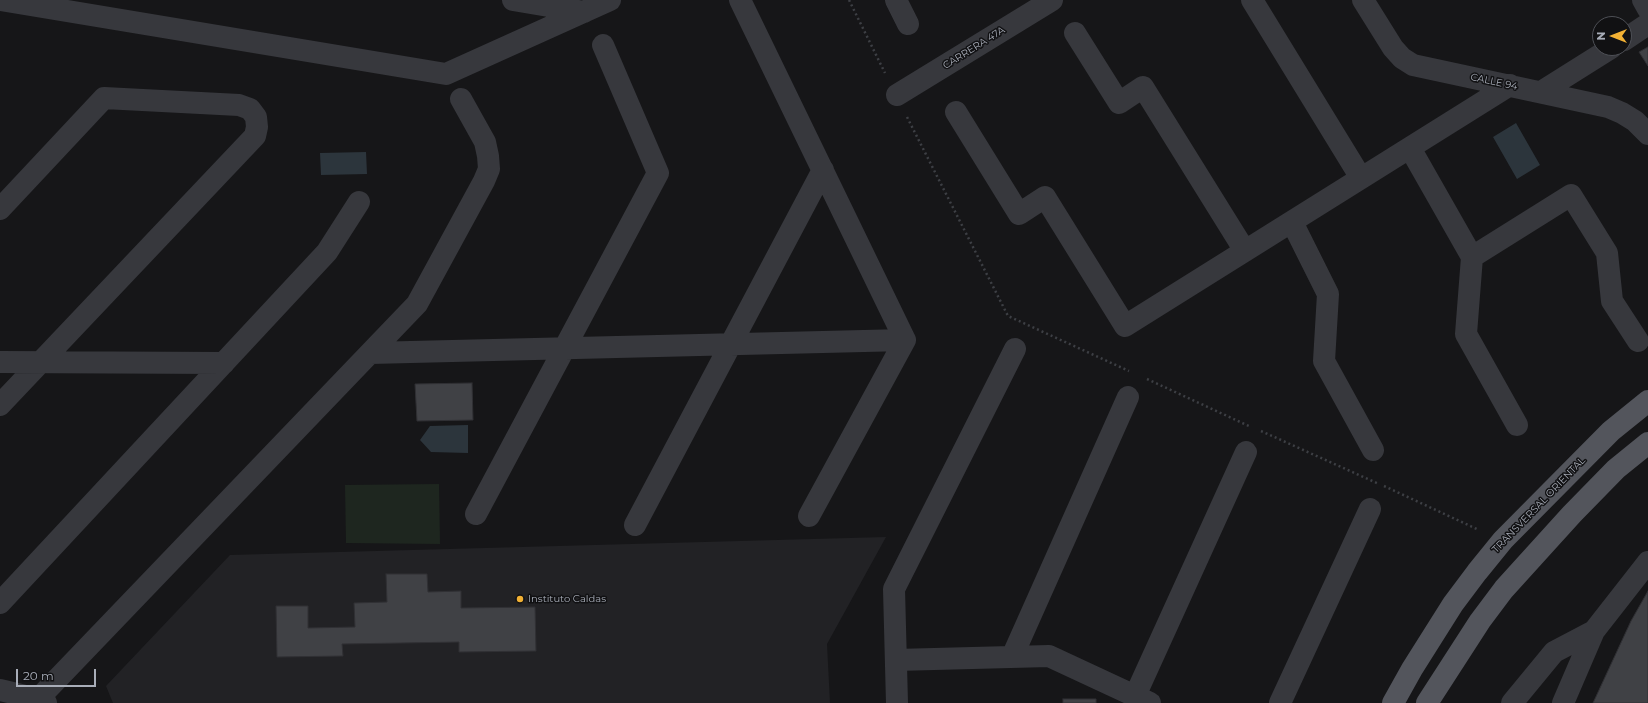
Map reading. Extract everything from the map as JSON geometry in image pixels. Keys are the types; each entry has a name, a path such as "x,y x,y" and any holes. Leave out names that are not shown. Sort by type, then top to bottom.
{"main road":[{"name":"TRANSVERSAL ORIENTAL","path":"1393,703 1412,669 1453,604 1499,546 1526,516 1611,432 1648,401"},
{"path":"1427,703 1476,626 1504,589 1572,514 1616,469 1648,443"}],"street":[{"path":"1,0 446,74 610,0"},
{"path":"513,0 584,12"},
{"path":"740,0 906,340"},
{"path":"896,0 908,24"},
{"name":"CARRERA 47A","path":"897,95 1052,0"},
{"path":"1252,0 1361,178"},
{"name":"CALLE 94","path":"1363,0 1393,48 1402,58 1413,65 1608,107 1635,121 1648,134"},
{"path":"1643,0 1648,9"},
{"path":"1632,35 1648,24"},
{"path":"1075,33 1119,103 1143,87 1245,251"},
{"path":"476,514 658,173 603,45"},
{"path":"1541,92 1598,56"},
{"path":"956,112 1019,214 1045,197 1125,326 1510,85"},
{"path":"0,209 104,98 239,105 250,109 256,117 257,127 255,136 0,405"},
{"path":"0,690 42,701 370,352 417,304 484,181 489,169 485,142 461,99"},
{"path":"1410,148 1472,257 1466,334 1518,425"},
{"path":"635,525 823,170"},
{"path":"1472,257 1571,195 1607,253 1612,301 1638,341"},
{"path":"0,603 328,252 359,202"},
{"path":"1292,222 1328,294 1324,361 1373,450"},
{"path":"370,352 906,340"},
{"path":"809,516 906,340"},
{"path":"897,703 894,589 1015,349"},
{"path":"0,362 224,363"},
{"path":"1012,657 1128,397"},
{"path":"896,660 1049,656 1142,700 1246,452"},
{"path":"1280,703 1370,509"},
{"path":"1564,703 1594,631 1648,562"},
{"path":"1512,703 1554,652 1594,631"}],"shaded area":[{"path":"1516,123 1540,165 1517,179 1493,137"},
{"path":"366,152 367,174 321,175 320,153"},
{"path":"468,425 468,453 431,452 420,440 430,426"},
{"path":"439,484 440,544 346,543 345,485"},
{"name":"Instituto Caldas","path":"886,537 827,644 830,703 113,703 106,686 230,555"}],"building":[{"path":"1648,47 1648,66 1639,52"},
{"path":"472,383 473,420 417,421 415,384"},
{"path":"386,574 427,574 428,592 461,591 461,608 535,607 536,651 459,652 459,642 342,644 343,656 277,657 276,606 308,606 308,628 355,627 354,603 387,602"},
{"path":"1648,591 1648,703 1593,703 1631,621"},
{"path":"1063,699 1096,699 1096,703 1063,703"}],"place":[{"name":"Instituto Caldas","path":"520,599"}]}
